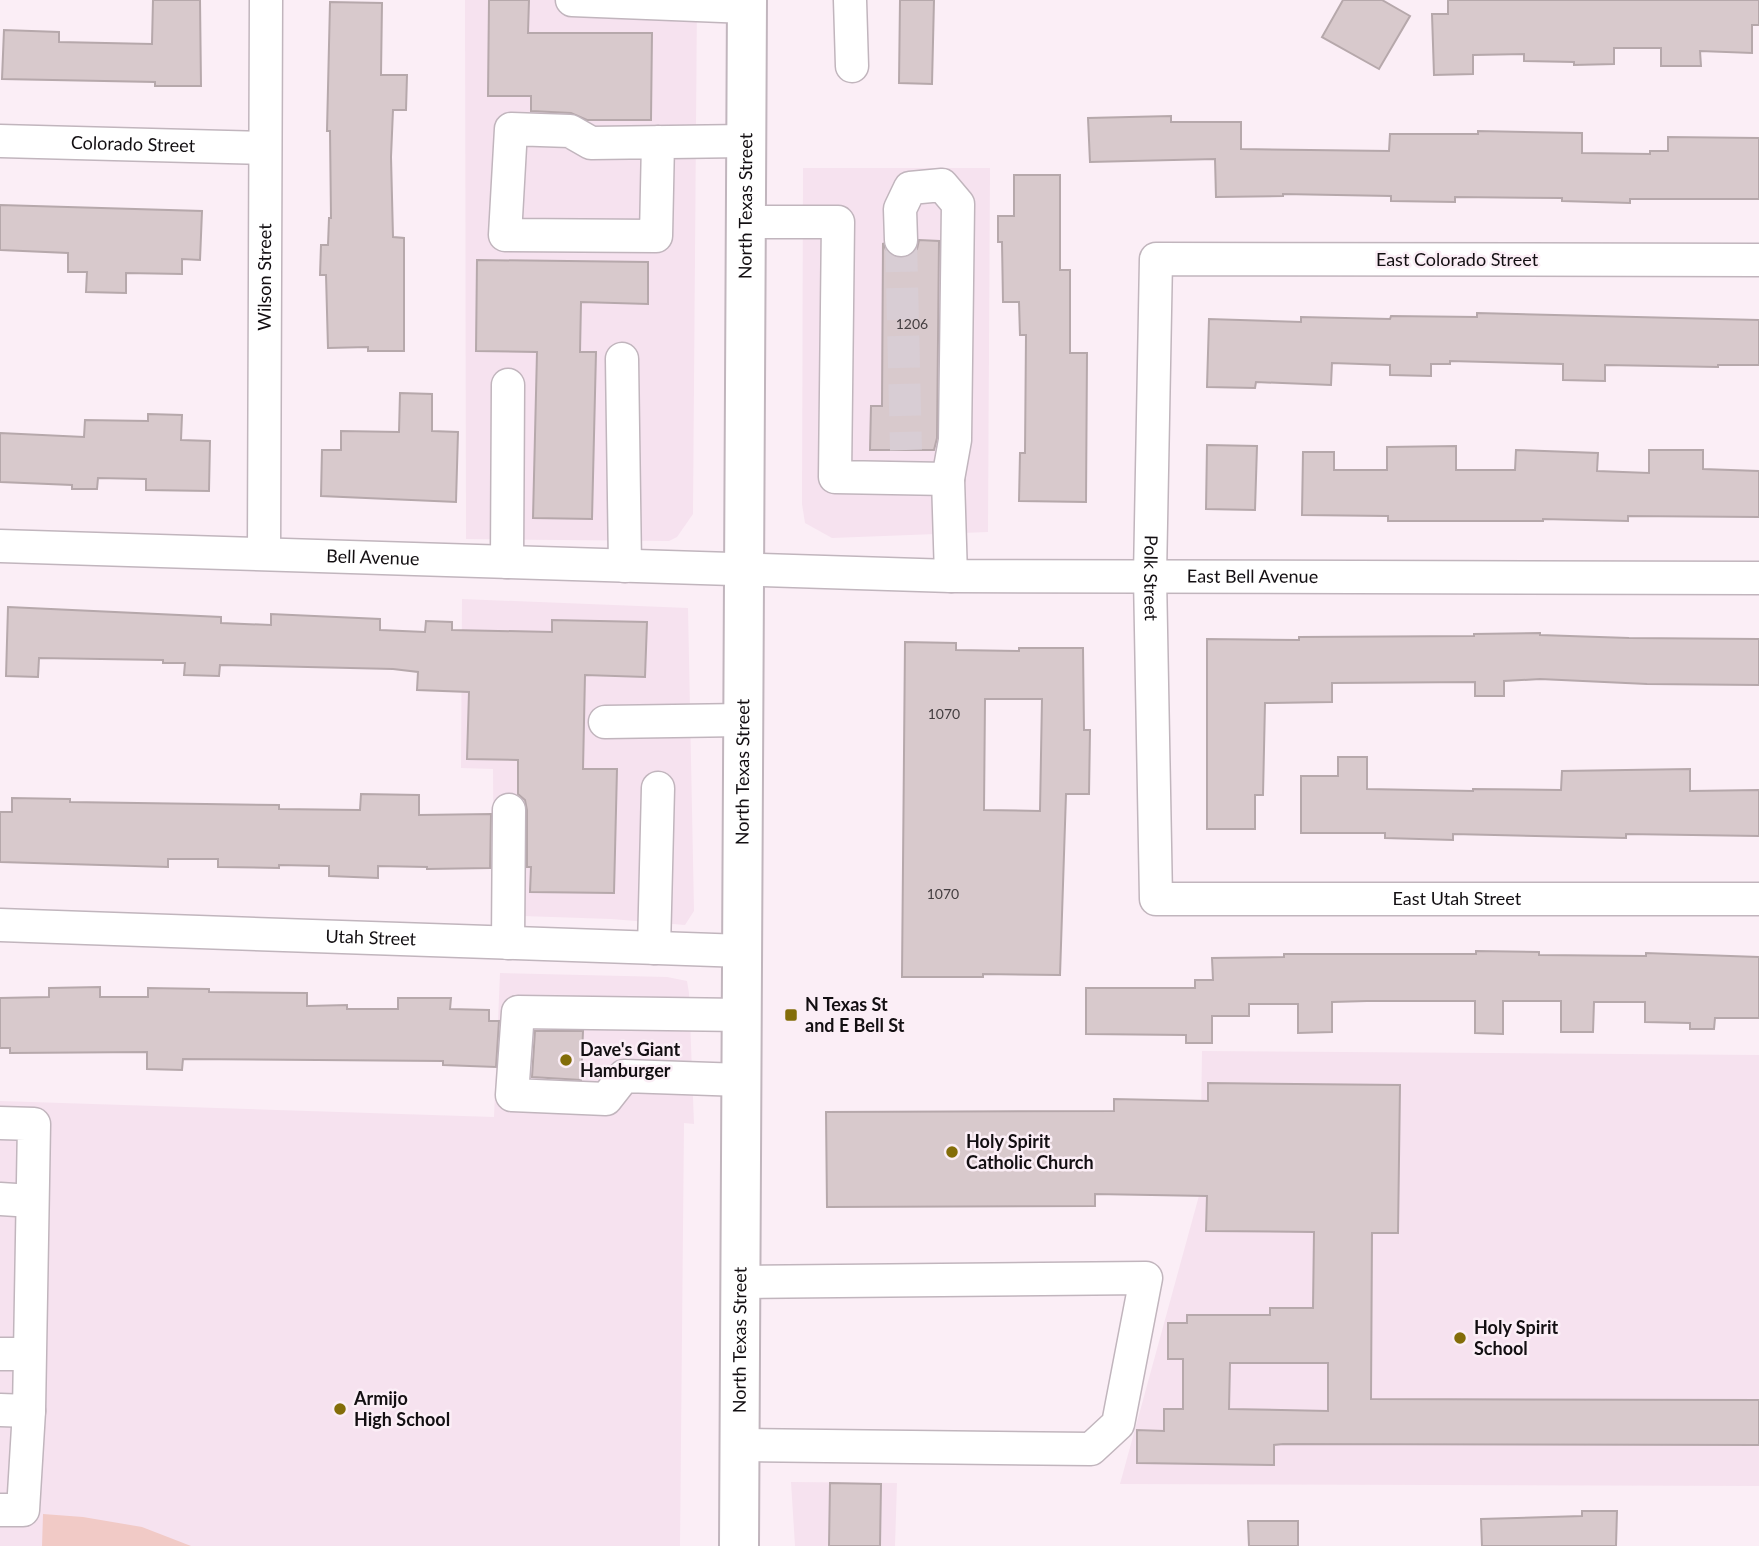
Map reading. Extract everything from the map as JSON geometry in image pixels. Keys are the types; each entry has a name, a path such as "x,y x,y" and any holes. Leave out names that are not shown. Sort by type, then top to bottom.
{"main road":[{"name":"North Texas Street","path":"739,1546 747,3"}],"street":[{"name":"Wilson Street","path":"264,554 266,0"},
{"path":"572,0 747,3"},
{"path":"850,0 852,66"},
{"path":"658,142 656,236 505,235 511,129 570,131 591,143 658,142 746,141"},
{"name":"Colorado Street","path":"0,141 265,148"},
{"path":"901,240 900,209 910,188 943,185 958,204 955,440 948,479 951,576"},
{"path":"745,222 838,222 835,477 906,464 948,479"},
{"name":"East Colorado Street","path":"1156,260 1759,260"},
{"name":"Polk Street","path":"1156,260 1150,576 1156,899"},
{"path":"622,359 625,566"},
{"path":"507,562 508,385"},
{"name":"Bell Avenue","path":"0,546 745,570"},
{"name":"East Bell Avenue","path":"745,570 951,576 1759,578"},
{"path":"605,722 743,720"},
{"path":"654,948 657,788"},
{"path":"508,943 509,810"},
{"name":"East Utah Street","path":"1156,899 1759,899"},
{"name":"Utah Street","path":"0,925 743,951"},
{"path":"742,1015 518,1012 512,1095 606,1099 624,1076 742,1080"},
{"path":"0,1123 34,1124 32,1201 15,1354 14,1410 23,1510 0,1510"},
{"path":"0,1199 32,1201"},
{"path":"739,1445 1091,1449 1118,1424 1146,1278 741,1282"}],"shaded area":[{"path":"465,0 697,0 693,514 677,537 669,541 466,539"},
{"path":"803,168 990,168 988,532 832,538 805,523 802,504"},
{"path":"462,599 688,608 694,911 685,925 611,919 494,915 493,769 461,768"},
{"name":"Armijo High School","path":"500,973 667,977 687,981 694,1124 684,1123 680,1546 0,1546 0,1101 494,1117"},
{"name":"Holy Spirit School","path":"1202,1051 1759,1055 1759,1486 1120,1484 1200,1192"},
{"path":"791,1482 897,1483 895,1546 795,1546"},
{"path":"43,1514 83,1517 142,1527 191,1546 42,1546"}],"building":[{"path":"153,0 200,0 201,86 155,86 155,82 2,79 4,30 59,32 59,42 152,44"},
{"path":"489,0 529,0 528,33 652,33 651,120 587,120 571,113 531,111 531,96 488,96"},
{"path":"900,0 934,0 932,84 899,83"},
{"path":"1343,0 1382,0 1410,16 1379,69 1322,37"},
{"path":"1448,0 1759,0 1759,25 1752,25 1752,53 1700,51 1701,66 1661,66 1661,48 1614,48 1614,64 1574,65 1574,62 1524,61 1524,54 1473,55 1473,74 1434,75 1432,14 1448,14"},
{"path":"330,2 382,3 381,75 407,75 406,110 393,110 391,157 393,237 404,238 404,351 368,351 368,347 328,348 326,275 320,275 321,245 328,245 331,218 330,131 327,131"},
{"path":"1171,116 1171,122 1241,122 1241,149 1389,151 1390,134 1478,134 1478,131 1582,133 1582,153 1650,154 1650,151 1668,151 1668,137 1759,138 1759,199 1630,199 1630,203 1562,201 1562,198 1455,197 1455,202 1391,201 1391,196 1283,194 1216,197 1215,159 1090,162 1088,118"},
{"path":"1014,175 1060,175 1060,270 1070,270 1070,353 1087,353 1086,502 1019,501 1020,453 1025,453 1026,335 1020,335 1019,302 1003,302 1002,242 998,242 998,216 1014,216"},
{"path":"0,205 202,211 200,260 182,259 182,274 126,273 126,293 86,292 87,272 68,272 68,253 0,250"},
{"path":"919,240 939,241 937,438 934,450 870,450 871,406 882,406 883,243 892,256 902,258 917,249"},
{"path":"477,260 648,262 648,304 581,302 580,352 596,352 592,519 533,518 537,352 476,351"},
{"path":"1477,313 1759,320 1759,365 1605,365 1605,381 1563,380 1563,364 1450,361 1450,364 1431,364 1431,376 1390,375 1390,365 1332,363 1331,385 1256,382 1255,388 1207,387 1209,319 1301,322 1301,317 1390,319 1391,316 1477,317"},
{"path":"400,393 432,394 432,431 458,432 456,502 321,496 322,450 341,450 341,431 399,432"},
{"path":"148,414 182,415 181,440 210,441 209,491 146,490 146,479 98,478 97,489 72,489 72,485 0,482 0,433 84,437 85,420 148,421"},
{"path":"1207,445 1257,446 1255,510 1206,509"},
{"path":"1456,446 1456,470 1515,470 1516,450 1598,453 1597,471 1649,473 1649,450 1703,450 1703,469 1759,471 1759,517 1628,516 1628,521 1388,521 1388,516 1302,515 1303,452 1334,452 1334,470 1387,470 1387,447"},
{"path":"8,607 221,617 221,623 271,625 271,614 380,619 380,630 425,632 426,621 452,622 452,630 552,632 552,620 647,622 645,677 585,675 583,769 617,769 614,893 530,892 527,810 525,800 518,794 518,760 467,759 469,692 417,690 418,672 393,669 220,665 219,676 184,675 185,663 163,663 163,660 39,658 38,677 6,676"},
{"path":"1540,633 1629,638 1759,639 1759,685 1540,679 1504,681 1504,696 1475,696 1475,682 1332,683 1332,702 1265,703 1263,795 1255,795 1255,829 1207,829 1207,639 1299,640 1299,637"},
{"path":"905,642 956,643 956,650 1083,648 1084,730 1090,730 1089,794 1066,794 1060,975 902,977","holes":["985,699 1042,699 1040,811 984,810"]},
{"path":"1338,757 1367,757 1367,789 1561,790 1562,771 1690,769 1690,791 1759,790 1759,836 1626,834 1626,838 1453,834 1453,840 1385,838 1385,833 1301,833 1301,776 1338,776"},
{"path":"361,794 419,795 419,815 491,814 490,868 427,869 378,866 378,878 329,876 329,866 218,867 218,859 168,859 168,867 0,862 0,812 12,812 12,798 70,799 70,802 279,805 279,809 360,810"},
{"path":"1476,951 1539,952 1539,955 1646,956 1646,953 1759,957 1759,1018 1715,1018 1714,1029 1690,1029 1690,1023 1645,1022 1645,1002 1594,1002 1593,1032 1561,1032 1561,1001 1503,1001 1503,1034 1475,1033 1475,1001 1367,1001 1332,1002 1332,1032 1298,1033 1298,1004 1249,1004 1249,1016 1212,1016 1212,1043 1186,1043 1186,1035 1086,1034 1086,988 1195,988 1195,980 1213,980 1212,958 1284,957 1284,954 1476,954"},
{"path":"100,987 100,997 148,997 148,988 307,993 307,1006 347,1005 347,1009 398,1009 398,998 451,998 450,1009 489,1010 489,1021 499,1021 496,1067 443,1065 443,1061 183,1059 182,1070 147,1069 147,1052 10,1053 10,1048 0,1048 0,998 49,997 49,988"},
{"path":"535,1031 583,1031 581,1080 532,1077"},
{"path":"1208,1083 1400,1085 1398,1233 1372,1233 1371,1399 1759,1400 1759,1445 1283,1444 1274,1445 1274,1465 1137,1463 1137,1430 1164,1431 1164,1409 1183,1409 1183,1359 1168,1359 1168,1323 1187,1323 1187,1315 1270,1315 1270,1308 1313,1308 1314,1232 1206,1231 1207,1196 1095,1194 1095,1206 827,1207 826,1112 1114,1111 1114,1099 1208,1101","holes":["1230,1363 1328,1363 1328,1411 1229,1409"]},
{"path":"830,1483 881,1484 880,1546 829,1546"},
{"path":"1582,1511 1617,1511 1616,1546 1482,1546 1481,1519 1582,1516"},
{"path":"1248,1521 1298,1521 1298,1546 1249,1546"}],"tunnel":[{"path":"901,240 906,450"}],"place":[{"name":"N Texas St and E Bell St","path":"791,1015"},
{"name":"Dave's Giant Hamburger","path":"566,1060"},
{"name":"Holy Spirit Catholic Church","path":"952,1152"},
{"name":"Holy Spirit School","path":"1460,1338"},
{"name":"Armijo High School","path":"340,1409"}]}
